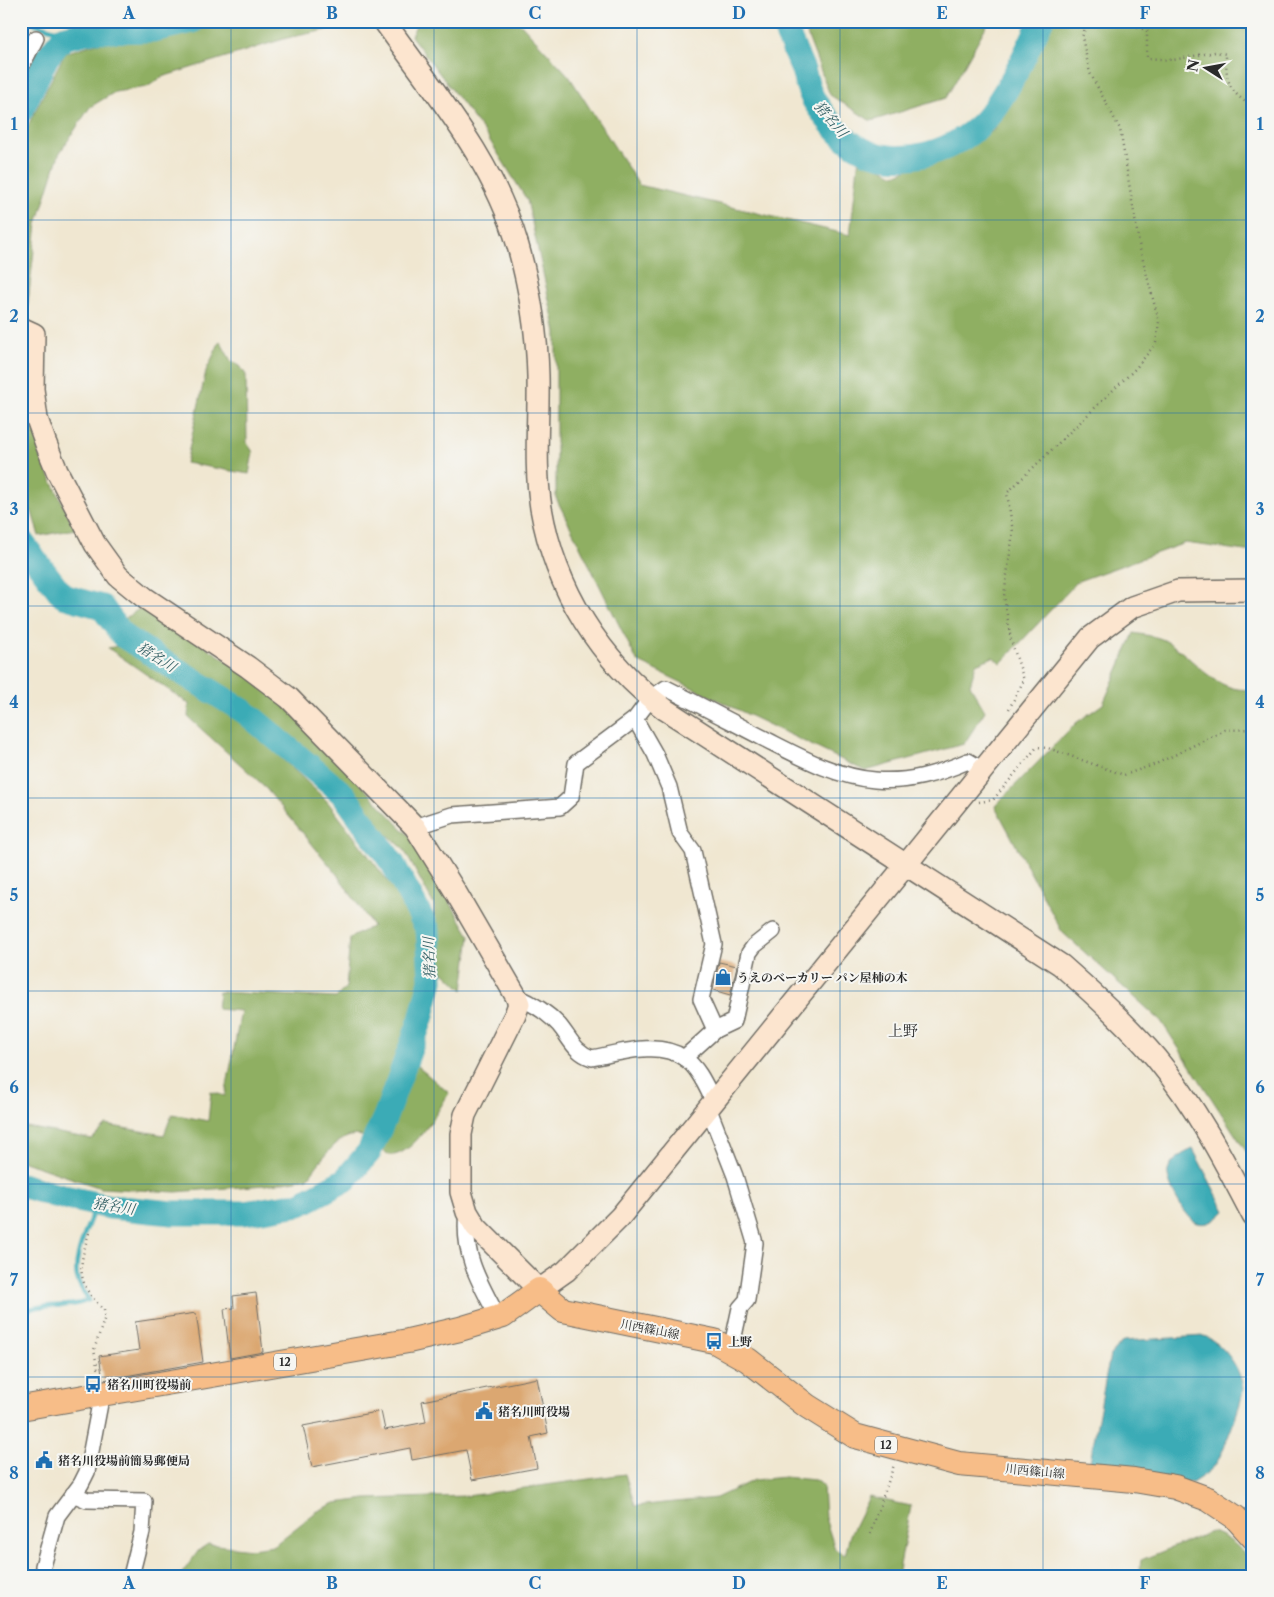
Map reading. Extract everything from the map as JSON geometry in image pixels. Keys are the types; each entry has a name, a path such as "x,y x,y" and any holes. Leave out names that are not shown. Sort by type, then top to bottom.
{"main road":[{"name":"12","path":"21,1408 408,1341 460,1330 498,1317 539,1290"},
{"name":"川西篠山線","path":"539,1290 564,1310 714,1341 748,1360 807,1406 855,1436 959,1464 1134,1480 1175,1487 1208,1499 1235,1517 1253,1537"}],"street":[{"path":"384,21 474,148 505,208 528,282 534,326 538,376 537,464 541,506 550,546 568,591 592,634 613,661 650,699 1061,965 1110,1009 1156,1058 1191,1106 1253,1216"},
{"path":"21,67 36,38"},
{"path":"23,329 34,334 33,389 37,419 46,444 56,470 95,544 118,576 145,598 248,667 289,698 415,827 455,891 516,996 518,1004 516,1015 465,1115 461,1134 461,1192 467,1212 476,1227 539,1290 566,1271 620,1217 1090,638 1132,607 1178,591 1253,590"},
{"path":"415,827 452,815 560,807 571,797 576,763 635,719 650,699 666,688 798,756 844,775 875,780 906,780 941,773 968,761 983,770"},
{"path":"635,719 655,754 669,787 680,833 693,851 714,944 701,999 715,1030"},
{"path":"684,1058 715,1030 734,1021 749,953 754,946 773,931"},
{"path":"516,996 544,1012 559,1025 576,1050 583,1055 592,1058 652,1049 684,1058 698,1072 711,1103 755,1243 747,1300 740,1308 730,1350"},
{"path":"467,1212 464,1234 468,1250 482,1286 498,1317"},
{"path":"43,1566 57,1516 86,1472 102,1393"},
{"path":"73,1494 87,1500 144,1501 142,1532 131,1576"}],"path":[{"path":"1003,716 1024,680 1011,640 1004,596 1013,532 1007,493 1136,368 1156,343 1159,322 1140,249 1120,128 1090,73 1082,37 1087,23 1130,23 1147,31 1147,58 1173,60 1215,52 1226,54 1226,72 1230,88 1253,107"},
{"path":"960,798 978,802 993,800 1037,747 1048,748 1124,775 1156,764 1225,730 1253,729"},
{"path":"89,1233 80,1268 92,1297 104,1310 105,1317 94,1350 102,1393"},
{"path":"870,1534 900,1449"}],"green space":[{"path":"215,21 340,21 326,30 287,38 162,77 147,87 115,92 90,107 59,154 37,224 26,320 21,319 21,154 29,123 65,53 97,43 161,38"},
{"path":"418,21 518,21 569,76 639,185 850,235 859,157 895,175 993,131 1050,21 1253,21 1253,552 1185,543 1078,581 1001,663 993,657 976,664 970,685 985,711 964,744 865,771 637,661 556,498 556,332 527,200 487,136 411,36"},
{"path":"802,21 989,21 946,98 871,121 830,95"},
{"path":"21,339 26,340 40,456 75,529 39,536 32,512 21,498"},
{"path":"220,341 231,361 240,366 246,375 247,443 253,452 249,474 186,463 206,371"},
{"path":"145,605 274,693 414,841 470,936 463,990 439,967 436,954 434,905 403,848 374,823 338,778 240,696 125,626 121,621"},
{"path":"1134,633 1164,640 1186,655 1206,673 1227,686 1239,689 1253,689 1253,1162 1161,1021 1062,932 995,806 1076,723 1103,704"},
{"path":"118,646 154,665 236,715 327,801 415,917 426,982 403,1054 449,1093 426,1129 402,1152 390,1155 364,1137 353,1135 345,1138 330,1149 308,1178 265,1185 176,1192 101,1188 21,1161 21,1126 92,1139 106,1125 164,1135 172,1114 208,1121 211,1092 225,1096 241,1011 217,1009 219,992 336,998 346,987 350,938 373,926 336,873 263,785 188,717 189,704 108,648"},
{"path":"625,1474 635,1506 716,1498 754,1480 784,1477 815,1480 823,1486 825,1518 835,1549 845,1555 850,1535 869,1497 911,1506 898,1576 180,1576 199,1550 208,1544 252,1549 273,1546 316,1512 335,1503 366,1499 467,1496"},
{"path":"1211,1532 1232,1542 1239,1548 1249,1561 1253,1576 1139,1576 1141,1560"}],"water":[{"path":"1193,1149 1225,1211 1216,1219 1202,1224 1193,1221 1183,1209 1173,1192 1168,1176 1168,1171 1175,1160"},
{"path":"1204,1336 1218,1344 1230,1357 1239,1373 1243,1389 1232,1426 1214,1467 1192,1483 1094,1466 1090,1462 1110,1355 1123,1341"}],"building":[{"name":"うえのベーカリー パン屋柿の木","path":"719,962 737,966 730,995 713,990"},
{"path":"256,1293 263,1352 230,1358 224,1309 234,1308 233,1296"},
{"path":"196,1313 203,1362 103,1380 99,1356 139,1350 135,1322"},
{"path":"537,1378 548,1433 531,1437 537,1468 472,1480 466,1450 412,1460 410,1448 312,1467 303,1426 381,1411 385,1430 426,1422 422,1401"}],"waterway":[{"path":"26,21 74,36"},
{"name":"猪名川","path":"21,110 47,57 63,38 91,31 153,30 193,21"},
{"name":"猪名川","path":"782,21 803,70 811,95 828,121 856,146 873,154 891,157 928,154 963,138 978,127 990,114 1005,92 1041,21"},
{"name":"猪名川","path":"21,541 63,596 102,607 123,636 245,712 344,795 393,864 428,930 431,980 421,1019 385,1117 369,1152 345,1180 300,1204 244,1213 172,1213 110,1207 54,1195 21,1185"},
{"path":"21,1313 37,1307 72,1305 89,1300 79,1283 76,1265 81,1244 96,1204"}],"place":[{"name":"うえのベーカリー パン屋柿の木","path":"723,977"},
{"name":"上野","path":"714,1341"},
{"name":"猪名川町役場前","path":"93,1384"},
{"name":"猪名川町役場","path":"484,1411"},
{"name":"猪名川役場前簡易郵便局","path":"44,1460"}],"district":[{"name":"上野","path":"903,1030"}]}
